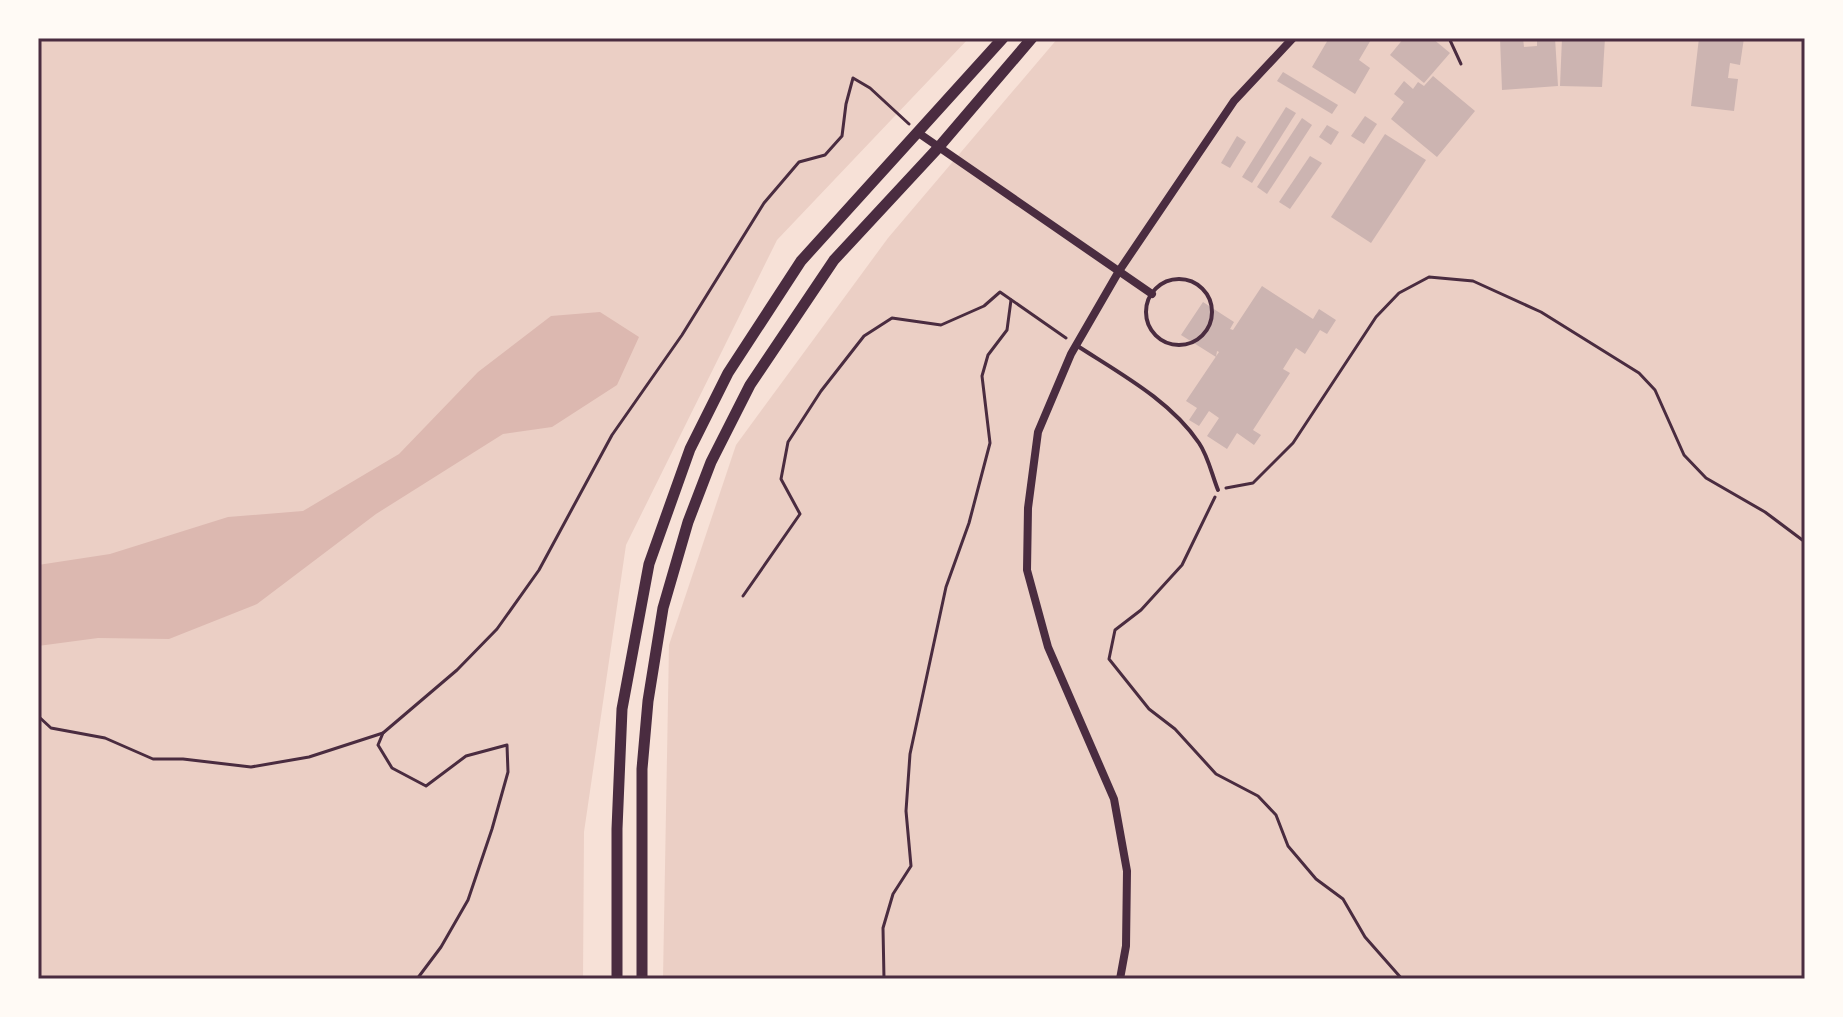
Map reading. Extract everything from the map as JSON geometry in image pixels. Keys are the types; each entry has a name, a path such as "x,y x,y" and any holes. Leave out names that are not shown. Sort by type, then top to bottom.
{"street":[{"path":"617,979 617,814 622,709 649,564 690,449 728,373 777,296 822,236 1003,38"},
{"path":"642,979 642,769 648,701 663,608 688,522 711,462 737,409 803,304 860,230 938,148 1032,38"},
{"path":"1120,979 1126,946 1127,871 1114,799 1048,647 1027,570 1028,508 1038,432 1076,345 1119,271 1234,101 1293,38"},
{"path":"917,132 1152,294"}],"lane":[{"path":"1179,280 1199,286 1211,303 1210,324 1205,333 1196,340 1175,345 1155,335 1146,315 1152,294 1168,281 1179,280"},
{"path":"1076,345 1135,383 1177,417 1200,445 1218,490"}],"path":[{"path":"1449,38 1461,64"},
{"path":"38,716 51,728 105,738 153,759 183,759 251,767 309,757 383,733 457,670 497,629 539,570 612,435 682,335 764,203 799,162 825,155 842,136 853,78 870,88 917,132"},
{"path":"1402,979 1365,937 1343,899 1316,879 1288,846 1276,815 1258,796 1216,774 1175,729 1149,709 1109,659 1115,630 1141,610 1182,565 1218,490 1253,483 1293,443 1376,317 1399,293 1429,277 1473,281 1541,312 1639,373 1655,390 1684,455 1706,478 1765,512 1805,542"},
{"path":"743,596 800,514 781,479 788,442 821,391 864,336 892,318 941,325 984,306 1000,292 1076,345"},
{"path":"884,979 883,928 893,894 911,866 906,811 910,754 946,587 969,523 990,443 982,376 988,355 1007,330 1011,300"},
{"path":"383,733 378,745 392,768 426,786 466,756 507,745 508,772 468,900 441,947 417,979"}],"shaded area":[{"path":"38,38 969,38 777,240 626,545 584,832 583,979 38,979"},
{"path":"1058,38 1805,38 1805,979 663,979 669,645 736,445 888,238"},
{"path":"600,312 639,337 617,385 552,427 503,434 376,514 257,604 169,639 98,638 38,646 38,565 110,554 228,517 303,511 399,454 478,372 551,316"}],"building":[{"path":"1329,38 1372,38 1359,60 1370,68 1355,94 1312,67"},
{"path":"1404,38 1432,38 1450,53 1424,83 1390,55"},
{"path":"1500,38 1523,38 1524,47 1537,46 1537,38 1555,38 1558,86 1502,90"},
{"path":"1562,38 1605,38 1602,87 1560,86"},
{"path":"1699,38 1744,38 1740,65 1730,63 1728,78 1738,79 1734,111 1691,106"},
{"path":"1283,72 1338,105 1332,114 1277,81"},
{"path":"1433,76 1475,111 1437,157 1391,119 1404,102 1394,94 1404,81 1413,89 1418,82 1424,86"},
{"path":"1286,107 1296,113 1252,183 1242,177"},
{"path":"1365,116 1377,124 1364,144 1351,136"},
{"path":"1302,118 1312,125 1267,194 1257,187"},
{"path":"1327,125 1339,132 1331,145 1319,137"},
{"path":"1385,134 1426,160 1371,243 1331,217"},
{"path":"1237,136 1246,142 1230,168 1221,163"},
{"path":"1310,156 1322,163 1290,209 1279,202"},
{"path":"1262,286 1313,319 1319,309 1336,320 1327,334 1320,330 1305,354 1296,348 1283,369 1290,373 1253,430 1261,435 1254,445 1237,433 1227,449 1207,436 1219,418 1209,411 1199,426 1189,420 1197,408 1186,401 1216,357 1181,335 1203,302 1234,322 1230,329 1233,330"}]}
